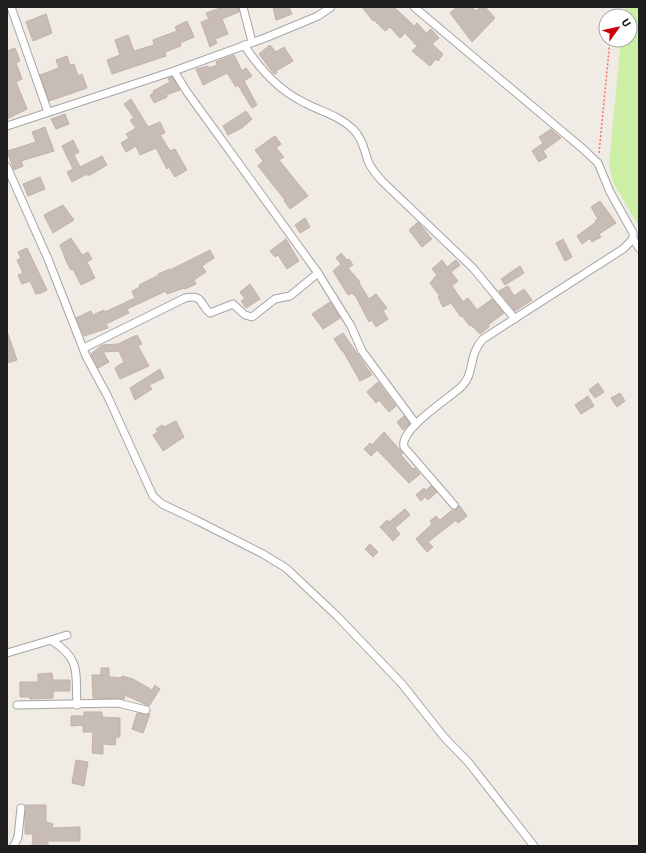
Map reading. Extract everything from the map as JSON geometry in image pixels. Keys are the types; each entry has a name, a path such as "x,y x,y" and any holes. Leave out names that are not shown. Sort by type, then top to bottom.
{"street":[{"path":"11,7 48,112"},
{"path":"243,7 252,42"},
{"path":"7,126 174,71 318,16 331,7"},
{"path":"414,7 598,163 610,192 633,233 633,239 639,248"},
{"path":"244,45 260,68 274,83 305,103 337,116 352,129 363,143 372,168 382,181 473,268 515,319"},
{"path":"174,71 186,92 318,273 348,321 362,351 416,424"},
{"path":"7,167 48,259 84,348 153,496 162,504 263,554 286,568 337,616 402,684 444,737 468,763 534,846"},
{"path":"454,505 404,447 404,438 416,424 463,386 469,376 474,352 478,344 624,249 633,239"},
{"path":"84,348 185,298 194,296 199,299 210,313 233,304 248,317 252,317 275,299 290,296 318,273"},
{"path":"7,653 67,635"},
{"path":"51,640 64,648 74,661 77,705"},
{"path":"17,705 118,703 146,710"},
{"path":"14,846 18,837 21,808"}],"path":[{"path":"598,163 609,48"}],"green space":[{"path":"639,7 639,227 613,182 609,164 620,48 638,48 638,8 625,8"}],"building":[{"path":"223,7 238,7 239,12 222,19 228,34 215,39 217,43 210,47 201,22 209,19 206,13"},
{"path":"273,7 289,7 292,14 276,20"},
{"path":"362,7 394,7 414,26 417,23 426,33 431,29 439,38 432,44 443,54 438,61 436,59 430,66 412,51 417,46 405,33 400,38 390,27 385,31 374,20 373,21"},
{"path":"457,7 472,7 476,11 481,7 485,7 495,18 472,42 450,13"},
{"path":"46,14 52,33 33,41 26,22"},
{"path":"187,21 194,37 180,43 181,46 165,52 166,56 112,74 107,60 120,55 115,40 128,35 134,51 154,45 153,40 177,31 175,27"},
{"path":"270,45 276,52 284,47 293,61 276,71 277,73 274,74 259,54"},
{"path":"15,48 20,61 16,63 22,79 16,82 27,109 7,119 7,51"},
{"path":"234,55 242,71 246,68 252,76 244,81 257,105 252,108 238,85 236,87 227,73 203,85 196,69 208,66 209,68 217,65 216,62"},
{"path":"67,56 70,65 74,64 78,76 82,74 87,88 49,101 40,75 59,68 56,60"},
{"path":"172,77 180,90 166,95 167,97 154,103 150,95 154,93 153,91 170,82 168,78"},
{"path":"131,99 148,127 160,122 165,133 160,135 170,151 175,149 187,170 175,177 169,167 167,169 156,148 140,155 136,146 126,152 121,143 129,138 126,134 136,128 130,120 134,118 124,104"},
{"path":"246,111 252,119 242,128 228,135 223,126"},
{"path":"65,114 69,124 56,129 51,119"},
{"path":"45,127 54,151 21,161 23,166 14,170 7,151 36,142 32,132"},
{"path":"551,129 561,138 543,151 547,157 539,162 532,151 543,143 539,137"},
{"path":"275,136 281,144 276,148 284,157 279,160 308,196 290,209 284,201 285,200 258,166 263,161 255,150"},
{"path":"73,140 79,152 74,155 80,167 102,156 107,165 88,176 87,174 72,182 67,172 73,169 62,146"},
{"path":"40,177 45,189 28,196 23,184"},
{"path":"600,201 616,223 599,234 601,237 592,242 590,238 582,244 577,236 598,219 591,207"},
{"path":"63,205 74,220 53,233 44,215"},
{"path":"305,218 310,227 300,233 295,225"},
{"path":"418,222 432,239 422,247 409,230"},
{"path":"71,238 82,255 88,252 92,259 87,262 95,278 81,285 73,269 71,270 67,263 60,245"},
{"path":"286,239 299,261 287,269 278,255 275,257 270,251"},
{"path":"563,239 572,257 565,261 556,243"},
{"path":"27,248 47,290 41,293 36,294 30,281 22,284 18,275 23,273 17,260 21,258 18,252"},
{"path":"210,250 214,258 202,266 206,272 194,280 196,284 167,294 166,291 127,309 129,313 106,324 108,328 84,336 76,318 91,311 93,315 104,310 105,312 135,298 132,291 140,287 139,285 159,275 158,274 170,270"},
{"path":"341,253 347,260 349,259 353,265 348,268 360,282 359,283 369,299 376,294 387,308 383,311 388,319 376,327 372,320 369,322 356,297 352,293 348,295 333,271 341,264 336,258"},
{"path":"442,260 447,267 456,260 460,265 451,272 458,281 452,286 463,302 468,298 477,310 492,299 504,313 488,325 489,327 480,334 471,325 470,326 462,316 461,317 451,303 443,307 438,297 440,296 430,283 437,275 432,269"},
{"path":"520,266 524,273 505,285 501,279"},
{"path":"250,284 260,299 246,308 241,301 245,299 240,292"},
{"path":"508,286 514,296 524,289 532,300 515,311 499,291"},
{"path":"330,302 340,318 323,329 312,314"},
{"path":"343,333 372,375 360,381 343,351 334,339"},
{"path":"8,334 17,360 7,363 7,335"},
{"path":"137,335 142,344 138,346 149,366 120,379 115,368 124,362 119,351 103,352 109,362 98,368 91,354 102,345 118,344"},
{"path":"160,369 164,378 149,385 152,389 135,400 130,388"},
{"path":"378,382 396,406 389,412 379,400 376,403 367,392"},
{"path":"598,383 604,392 595,398 589,390"},
{"path":"620,393 625,401 617,407 611,398"},
{"path":"588,396 594,406 581,414 575,405"},
{"path":"404,416 410,424 403,430 397,422"},
{"path":"176,421 184,437 163,451 153,435 158,432 156,429 162,425 164,427"},
{"path":"384,432 403,453 401,455 413,469 415,468 420,474 409,483 377,450 371,456 364,449 370,443 372,445"},
{"path":"431,486 437,492 428,500 425,497 421,501 416,495 424,488 426,490"},
{"path":"459,505 467,516 458,523 456,520 428,542 433,547 427,552 416,539 432,524 430,521 436,516 440,520 452,510 457,509"},
{"path":"405,509 410,515 395,528 400,534 393,541 380,527 387,520 389,522"},
{"path":"370,544 378,552 373,557 365,549"},
{"path":"101,668 109,668 109,677 121,678 122,676 133,679 152,690 155,685 160,689 149,706 125,695 124,699 93,698 92,675 101,675"},
{"path":"52,673 53,680 70,680 70,691 53,691 53,698 30,699 30,697 20,697 20,682 38,682 38,674"},
{"path":"84,712 102,712 102,717 120,718 120,737 116,737 115,745 103,744 103,754 92,753 93,732 83,732 83,725 71,726 71,716 84,716"},
{"path":"137,713 150,714 143,733 132,729"},
{"path":"76,760 88,762 84,786 72,783"},
{"path":"25,805 46,805 46,822 53,824 52,828 80,827 80,841 48,841 48,846 32,846 33,834 25,834"}]}
